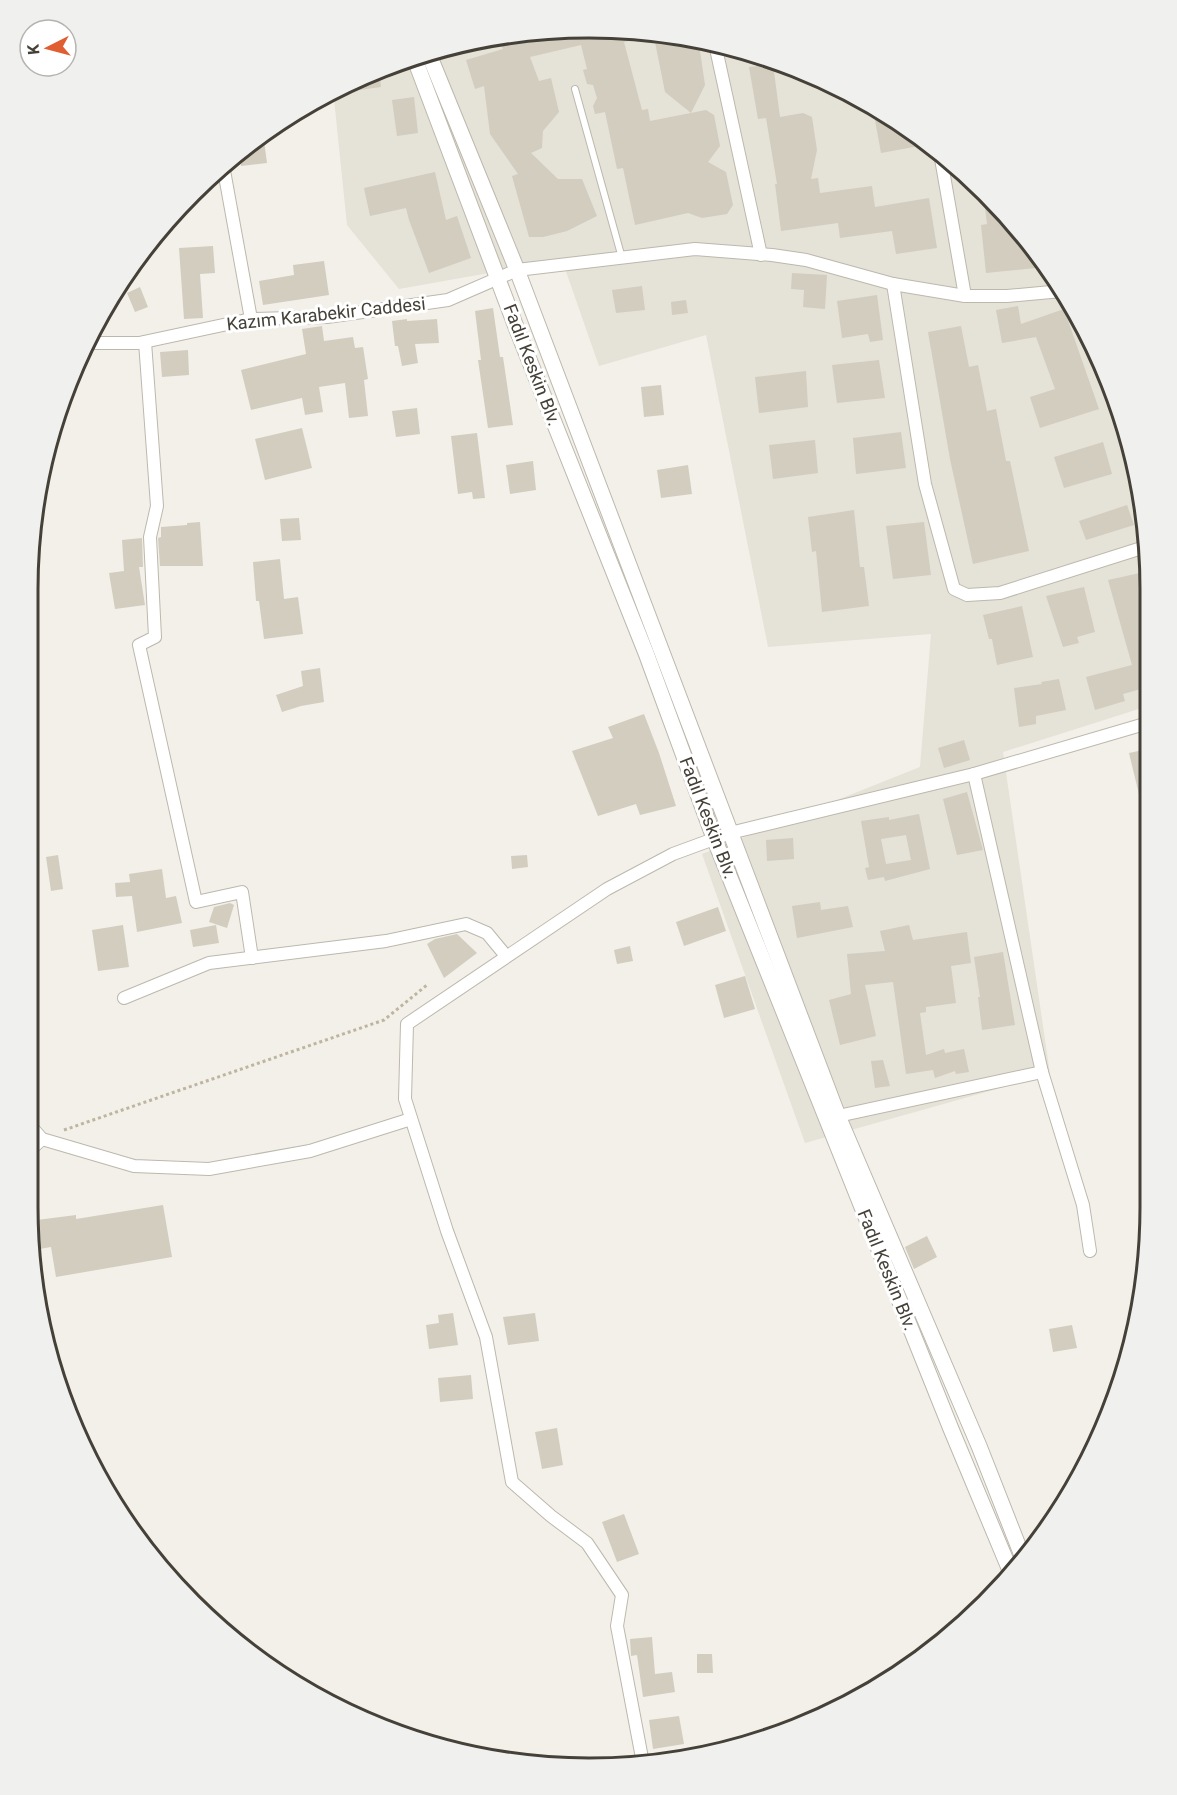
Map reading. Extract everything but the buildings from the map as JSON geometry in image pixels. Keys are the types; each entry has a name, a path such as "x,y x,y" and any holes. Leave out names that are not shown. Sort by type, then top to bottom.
{"street":[{"path":"717,53 761,255"},
{"name":"Fadıl Keskin Blv.","path":"431,61 517,270 838,1116 979,1446 1020,1550"},
{"name":"Fadıl Keskin Blv.","path":"417,65 646,653 714,838 946,1418 1008,1564"},
{"path":"942,166 966,296"},
{"path":"225,174 251,320"},
{"name":"Kazım Karabekir Caddesi","path":"95,343 145,342 251,320 327,317 448,300 517,270 695,249 806,260 893,285 966,296 1007,296 1053,292"},
{"path":"893,285 926,484 954,589 967,596 1000,593 1138,549"},
{"path":"145,342 157,506 150,537 155,637 140,645 196,902 242,892 252,958"},
{"path":"641,1755 617,1626 622,1595 587,1543 512,1482 486,1337 447,1230 405,1099 407,1024 608,889 673,854 730,833 974,774 1140,725"},
{"path":"974,774 1042,1072 1083,1205 1090,1251"},
{"path":"124,998 209,963 386,941 466,924 487,933 506,956"},
{"path":"838,1116 1042,1072"},
{"path":"37,1133 42,1138 134,1166 209,1170 310,1150 411,1119"},
{"path":"37,1143 42,1138"}],"lane":[{"path":"575,89 622,258"}],"path":[{"path":"42,1138 384,1020 427,985"}],"shaded area":[{"path":"588,38 660,42 696,48 731,56 799,79 864,111 895,130 952,174 1003,225 1047,282 1083,345 1098,378 1121,446 1129,481 1135,517 1140,588 1140,709 1003,752 1050,1074 805,1143 702,854 920,767 931,634 768,647 706,335 599,366 562,260 399,289 347,225 334,100 378,79 446,56 517,42"}]}
